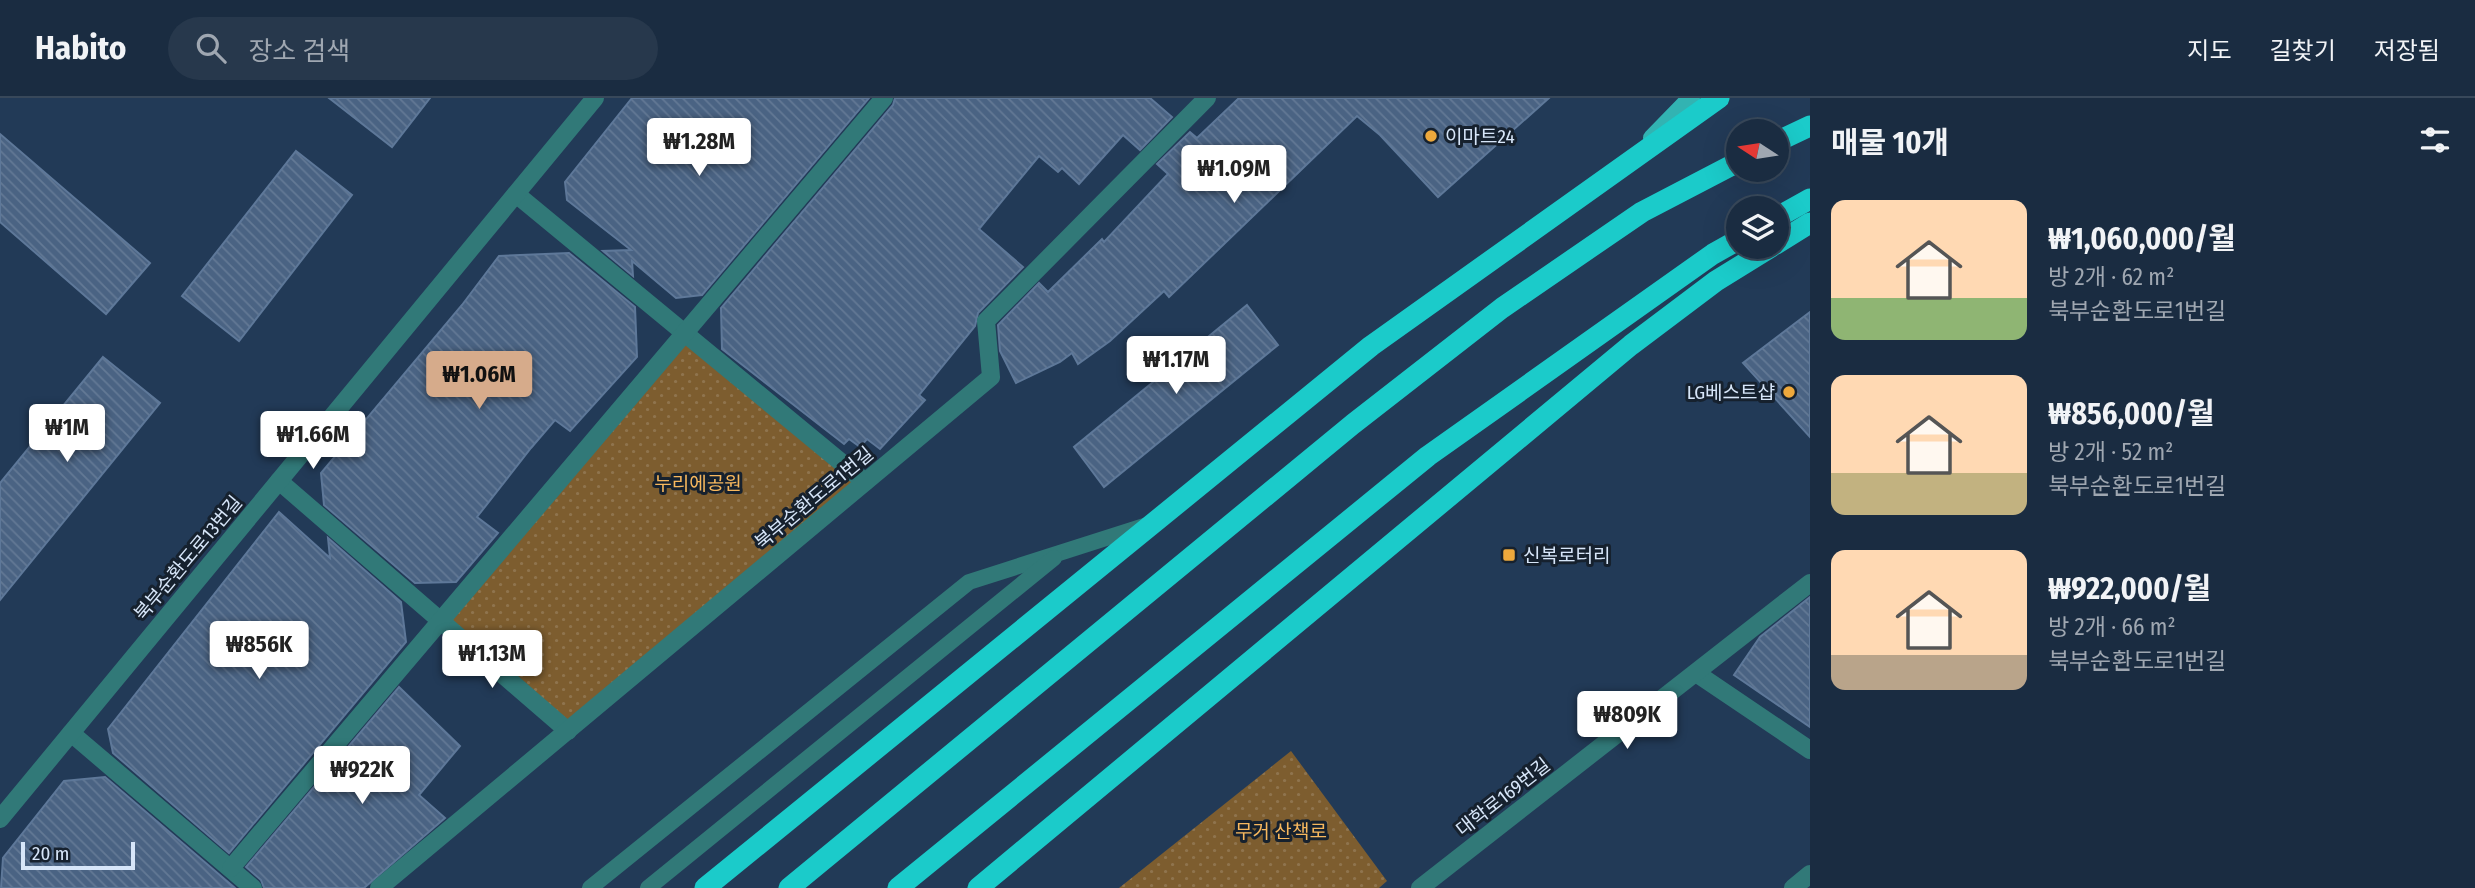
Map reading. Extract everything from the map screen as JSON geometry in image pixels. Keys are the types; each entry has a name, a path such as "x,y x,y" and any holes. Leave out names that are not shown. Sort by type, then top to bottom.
{"highway":[{"path":"705,888 1371,346 1719,98"},
{"path":"1789,136 1810,126"},
{"path":"789,888 1353,424 1502,308 1642,212 1726,168"},
{"path":"1789,211 1810,199"},
{"path":"1789,236 1810,223"},
{"path":"898,888 1428,456 1726,247"},
{"path":"978,888 1631,345 1716,281 1752,259"}],"main road":[{"path":"1630,159 1691,98"}],"street":[{"name":"북부순환도로13번길","path":"0,819 595,98"},
{"path":"231,868 884,98"},
{"name":"북부순환도로1번길","path":"379,888 990,377 986,321 1207,98"},
{"path":"516,194 865,482"},
{"path":"279,481 568,730"},
{"name":"대학로169번길","path":"1420,888 1810,583"},
{"path":"1696,673 1810,750"},
{"path":"71,733 253,888"},
{"path":"1793,888 1810,874"}],"lane":[{"path":"590,888 969,582 1149,525"},
{"path":"648,888 1061,552"}],"green space":[{"name":"누리에공원","path":"684,333 865,482 568,731 440,621"},
{"name":"무거 산책로","path":"1291,751 1387,881 1379,888 1119,888"}],"building":[{"path":"329,98 430,98 392,147"},
{"path":"632,98 869,98 702,295 676,298 632,261 633,276 603,251 631,250 567,200 565,182"},
{"path":"895,98 1150,98 1172,117 1140,150 1123,135 1079,184 1062,168 1058,172 1039,156 979,229 1023,267 978,313 975,326 919,395 925,400 880,449 867,439 860,447 849,439 844,444 722,349 721,308 893,105"},
{"path":"1239,98 1549,98 1438,197 1380,135 1357,116 1169,297 1164,291 1110,341 1078,364 1072,353 1060,362 1016,383 1000,351 998,325 1039,283 1048,292 1102,239 1104,242 1168,174 1157,164 1190,132 1197,138"},
{"path":"0,134 150,263 106,314 0,222"},
{"path":"296,151 352,195 239,341 182,296"},
{"path":"569,253 635,307 637,357 570,431 555,420 531,448 477,517 498,533 456,582 415,583 324,505 321,473 462,305 499,256"},
{"path":"1247,305 1278,345 1104,487 1074,447"},
{"name":"LG베스트샵","path":"1810,312 1810,437 1743,363"},
{"path":"103,357 160,403 0,600 0,483"},
{"path":"279,512 330,558 328,538 401,602 406,642 229,853 113,753 108,729"},
{"path":"1810,597 1810,727 1734,675 1760,637"},
{"path":"399,687 460,746 419,795 445,818 364,888 264,888 261,880 246,867"},
{"path":"105,777 235,888 1,888 3,858 64,781"}],"place":[{"name":"이마트24","path":"1431,136"},
{"name":"LG베스트샵","path":"1789,392"},
{"name":"신복로터리","path":"1509,555"}]}
